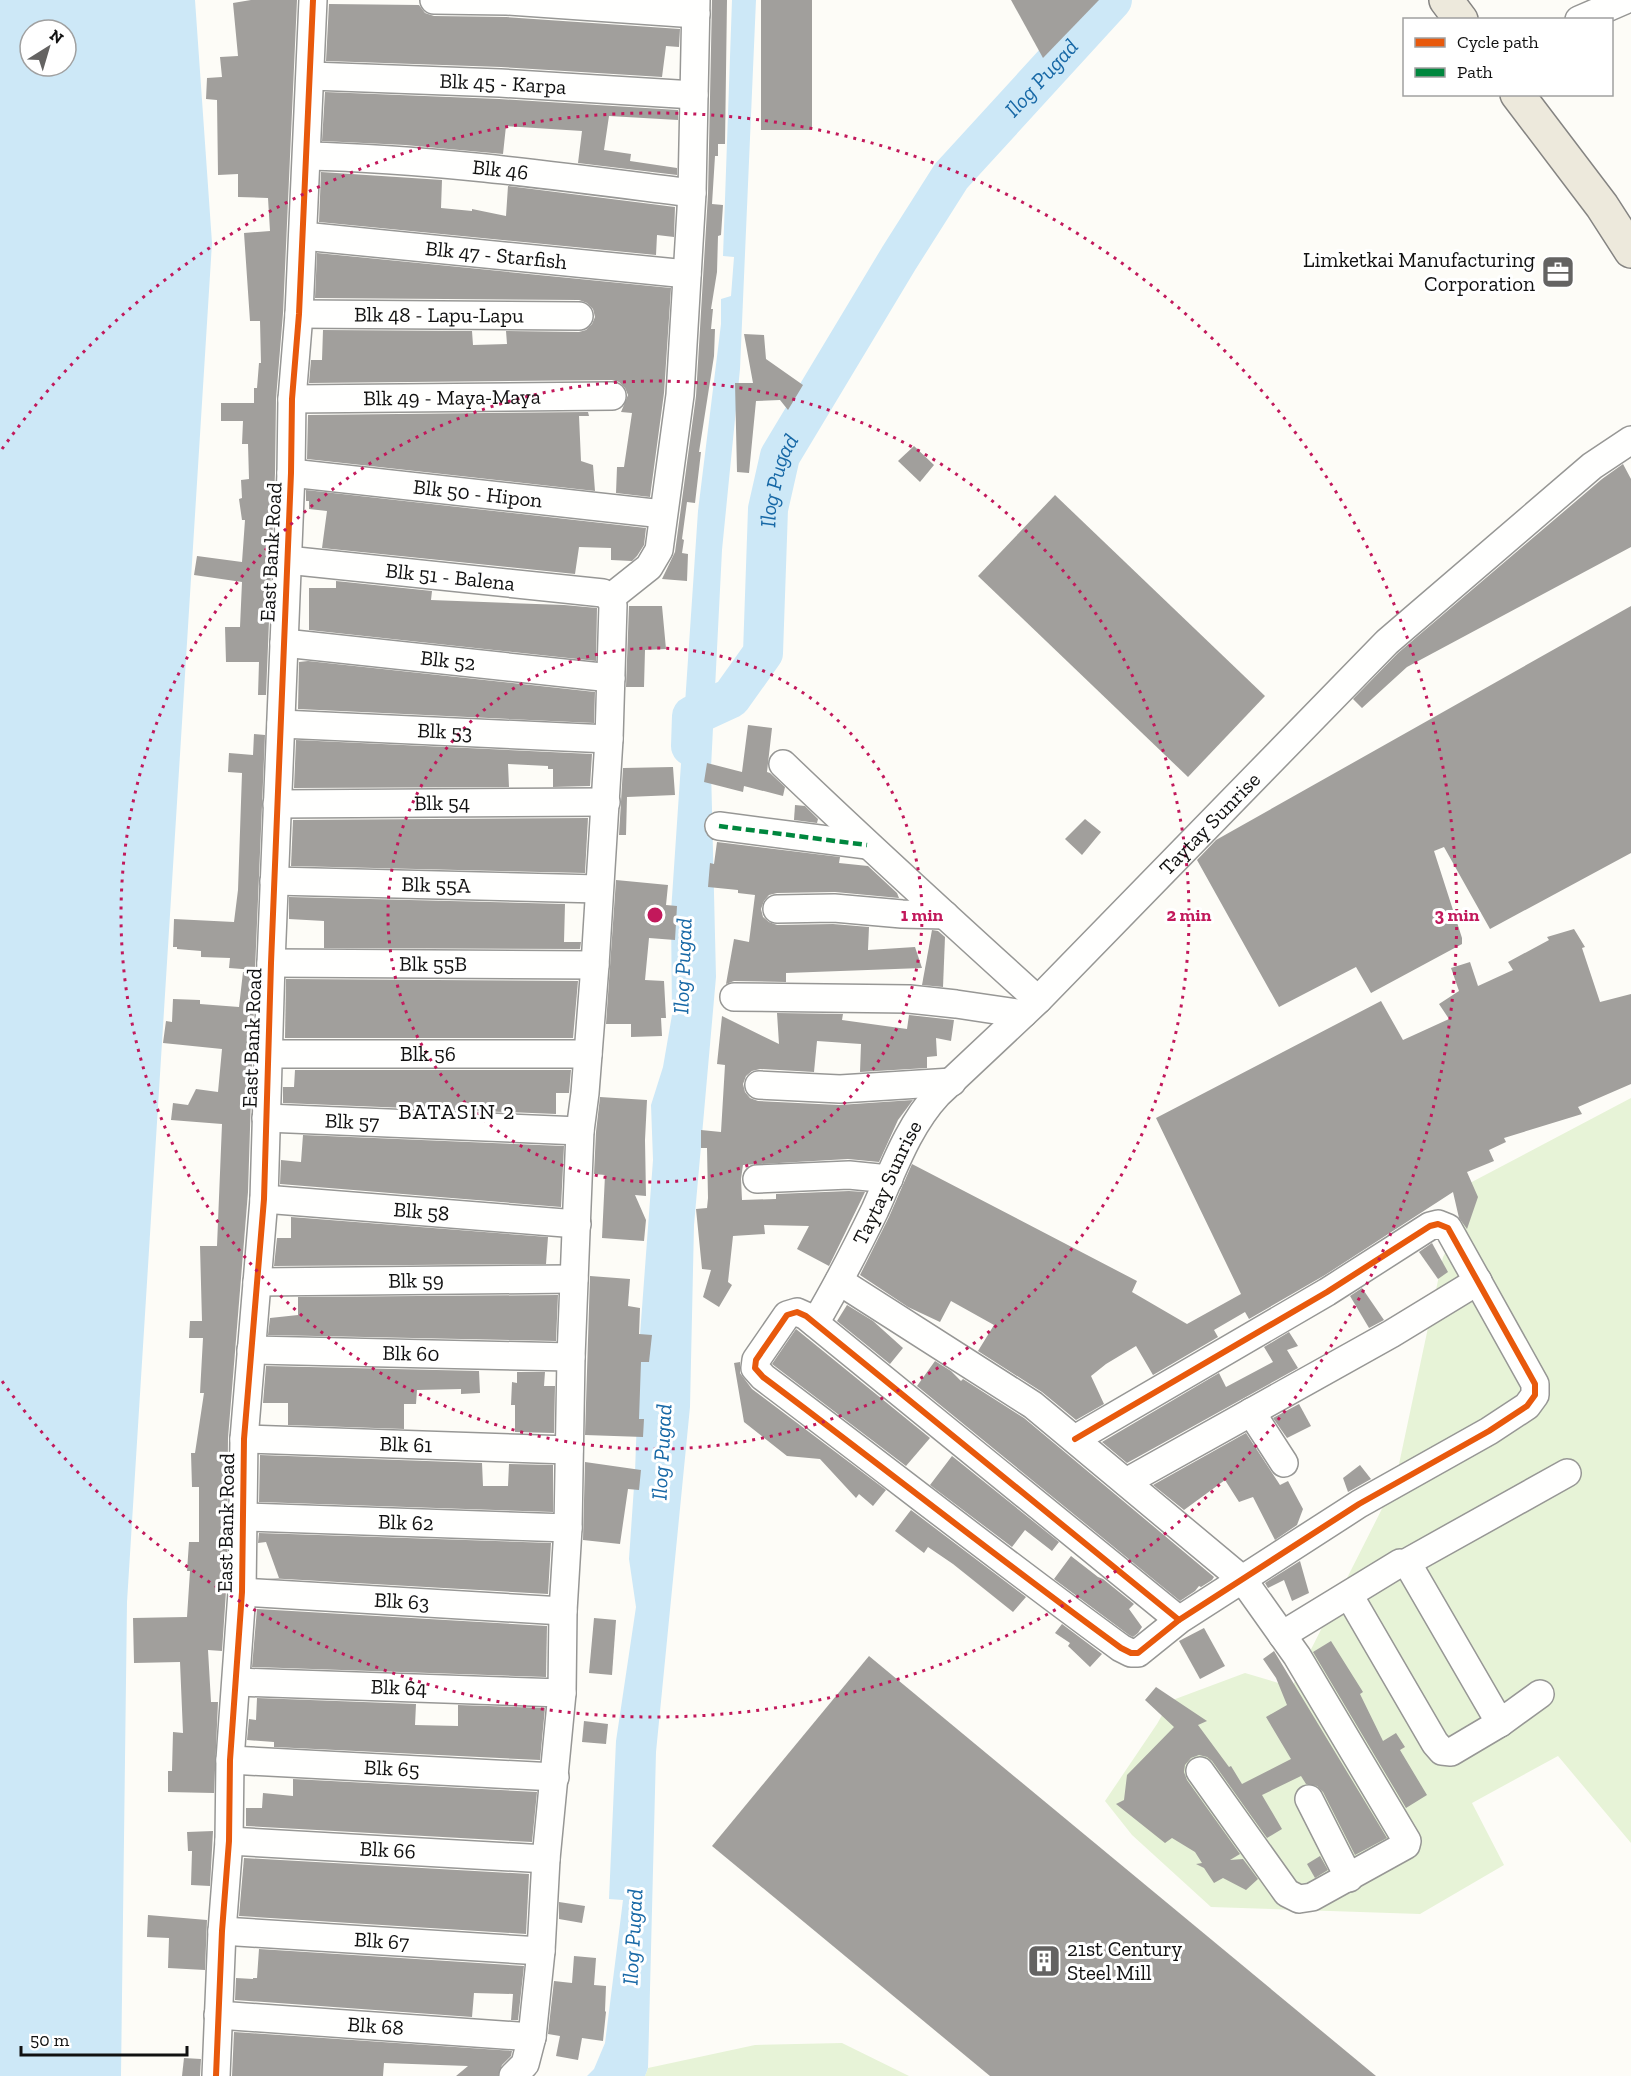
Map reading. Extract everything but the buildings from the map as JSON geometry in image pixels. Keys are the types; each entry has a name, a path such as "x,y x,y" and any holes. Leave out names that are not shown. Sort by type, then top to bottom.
{"main road":[{"path":"1446,0 1460,18"},
{"path":"1519,96 1602,206 1631,250"}],"street":[{"name":"East Bank Road","path":"216,2076 222,1931 229,1841 230,1760 242,1592 244,1438 264,1198 270,963 291,473 292,399 299,314 314,0"},
{"path":"434,0 696,7 692,193 680,395 659,550 649,567 610,598 613,605 606,802 596,965 580,1131 562,1693 532,2037 525,2064 513,2076"},
{"path":"1584,18 1625,0"},
{"name":"Blk 45 - Karpa","path":"311,76 500,82 693,95"},
{"name":"Blk 46","path":"307,156 357,157 500,170 692,193"},
{"name":"Blk 47 - Starfish","path":"303,236 687,274"},
{"name":"Blk 48 - Lapu-Lapu","path":"299,314 579,316"},
{"name":"Blk 49 - Maya-Maya","path":"292,399 612,396"},
{"name":"Taytay Sunrise","path":"814,1323 839,1281 923,1110 1030,1007 1387,642 1592,466 1631,440"},
{"name":"Blk 50 - Hipon","path":"291,473 663,514"},
{"name":"Blk 51 - Balena","path":"287,560 603,593 610,598"},
{"name":"Blk 52","path":"284,644 611,678"},
{"name":"Blk 53","path":"281,724 609,739"},
{"path":"783,764 867,845 945,915 1030,1007"},
{"name":"Blk 54","path":"277,804 606,802"},
{"path":"719,826 867,845"},
{"name":"Blk 55A","path":"274,881 599,889"},
{"path":"777,909 834,908 945,915"},
{"name":"Blk 55B","path":"270,963 596,965"},
{"path":"734,998 909,999 956,1004 1030,1007"},
{"name":"Blk 56","path":"268,1054 588,1054"},
{"path":"759,1085 840,1089 952,1082"},
{"name":"Blk 57","path":"266,1118 580,1131"},
{"path":"756,1179 849,1175 889,1179"},
{"name":"Blk 58","path":"264,1198 577,1224"},
{"path":"1075,1439 1327,1292 1430,1226 1438,1224 1448,1228 1535,1384 1535,1395 1527,1406 1489,1431 1359,1504 1179,1620 1138,1653 1131,1653 1121,1648 998,1557 758,1372 755,1368 756,1360 787,1316 797,1312 806,1316 1179,1620"},
{"name":"Blk 59","path":"257,1282 574,1279"},
{"path":"839,1281 1033,1405 1243,1580 1297,1656 1407,1841 1405,1848 1312,1897 1299,1899 1287,1893 1200,1771"},
{"path":"1126,1482 1391,1334 1478,1281"},
{"name":"Blk 60","path":"251,1350 571,1357"},
{"path":"1251,1412 1284,1463"},
{"name":"Blk 61","path":"244,1438 569,1450"},
{"path":"1404,1564 1567,1473"},
{"name":"Blk 62","path":"244,1517 568,1528"},
{"path":"1282,1635 1400,1563 1409,1566 1500,1723"},
{"name":"Blk 63","path":"242,1592 563,1611"},
{"path":"1350,1595 1435,1743 1442,1751 1451,1752 1500,1723 1540,1694"},
{"name":"Blk 64","path":"237,1682 562,1693"},
{"name":"Blk 65","path":"230,1760 555,1777"},
{"path":"1309,1798 1349,1878"},
{"name":"Blk 66","path":"229,1841 546,1859"},
{"name":"Blk 67","path":"222,1931 541,1951"},
{"name":"Blk 68","path":"218,2015 532,2037"}],"green space":[{"path":"1631,1098 1631,1843 1558,1756 1472,1803 1504,1865 1420,1914 1211,1907 1132,1835 1105,1801 1170,1701 1245,1673 1292,1687 1395,1483 1443,1257 1474,1198 1468,1184"},
{"path":"842,2043 909,2076 645,2076 648,2068 755,2045"}],"water":[{"path":"0,0 195,0 212,243 127,1602 121,2076 0,2076"},
{"path":"732,0 756,0 740,369 722,550 711,768 716,977 694,1225 690,1407 656,1752 648,2068 645,2076 587,2076 594,2069 605,2043 623,1900 609,1899 616,1741 636,1607 629,1559 640,1335 653,1160 651,1105 663,1067 672,1015 671,912 698,511 721,324 721,299 731,296 734,257 723,256"}],"waterway":[{"name":"Ilog Pugad","path":"691,746 692,716 731,698 763,653 768,509 780,456 951,176 1112,0"}],"marked path":[{"path":"719,826 867,845"}],"cycle path":[{"path":"216,2076 222,1931 229,1841 230,1760 242,1592 244,1439 264,1199 292,399 299,314 313,0"},
{"path":"1075,1439 1327,1292 1430,1226 1438,1224 1448,1228 1535,1384 1535,1395 1527,1406 1489,1431 1359,1504 1179,1620 1138,1653 1131,1653 1121,1648 1076,1615 763,1377 755,1368 756,1360 787,1315 797,1312 806,1316 1179,1620"}],"place":[{"name":"Limketkai Manufacturing Corporation","path":"1558,272"},
{"name":"21st Century Steel Mill","path":"1044,1961"}],"district":[{"name":"BATASIN 2","path":"457,1111"}]}
